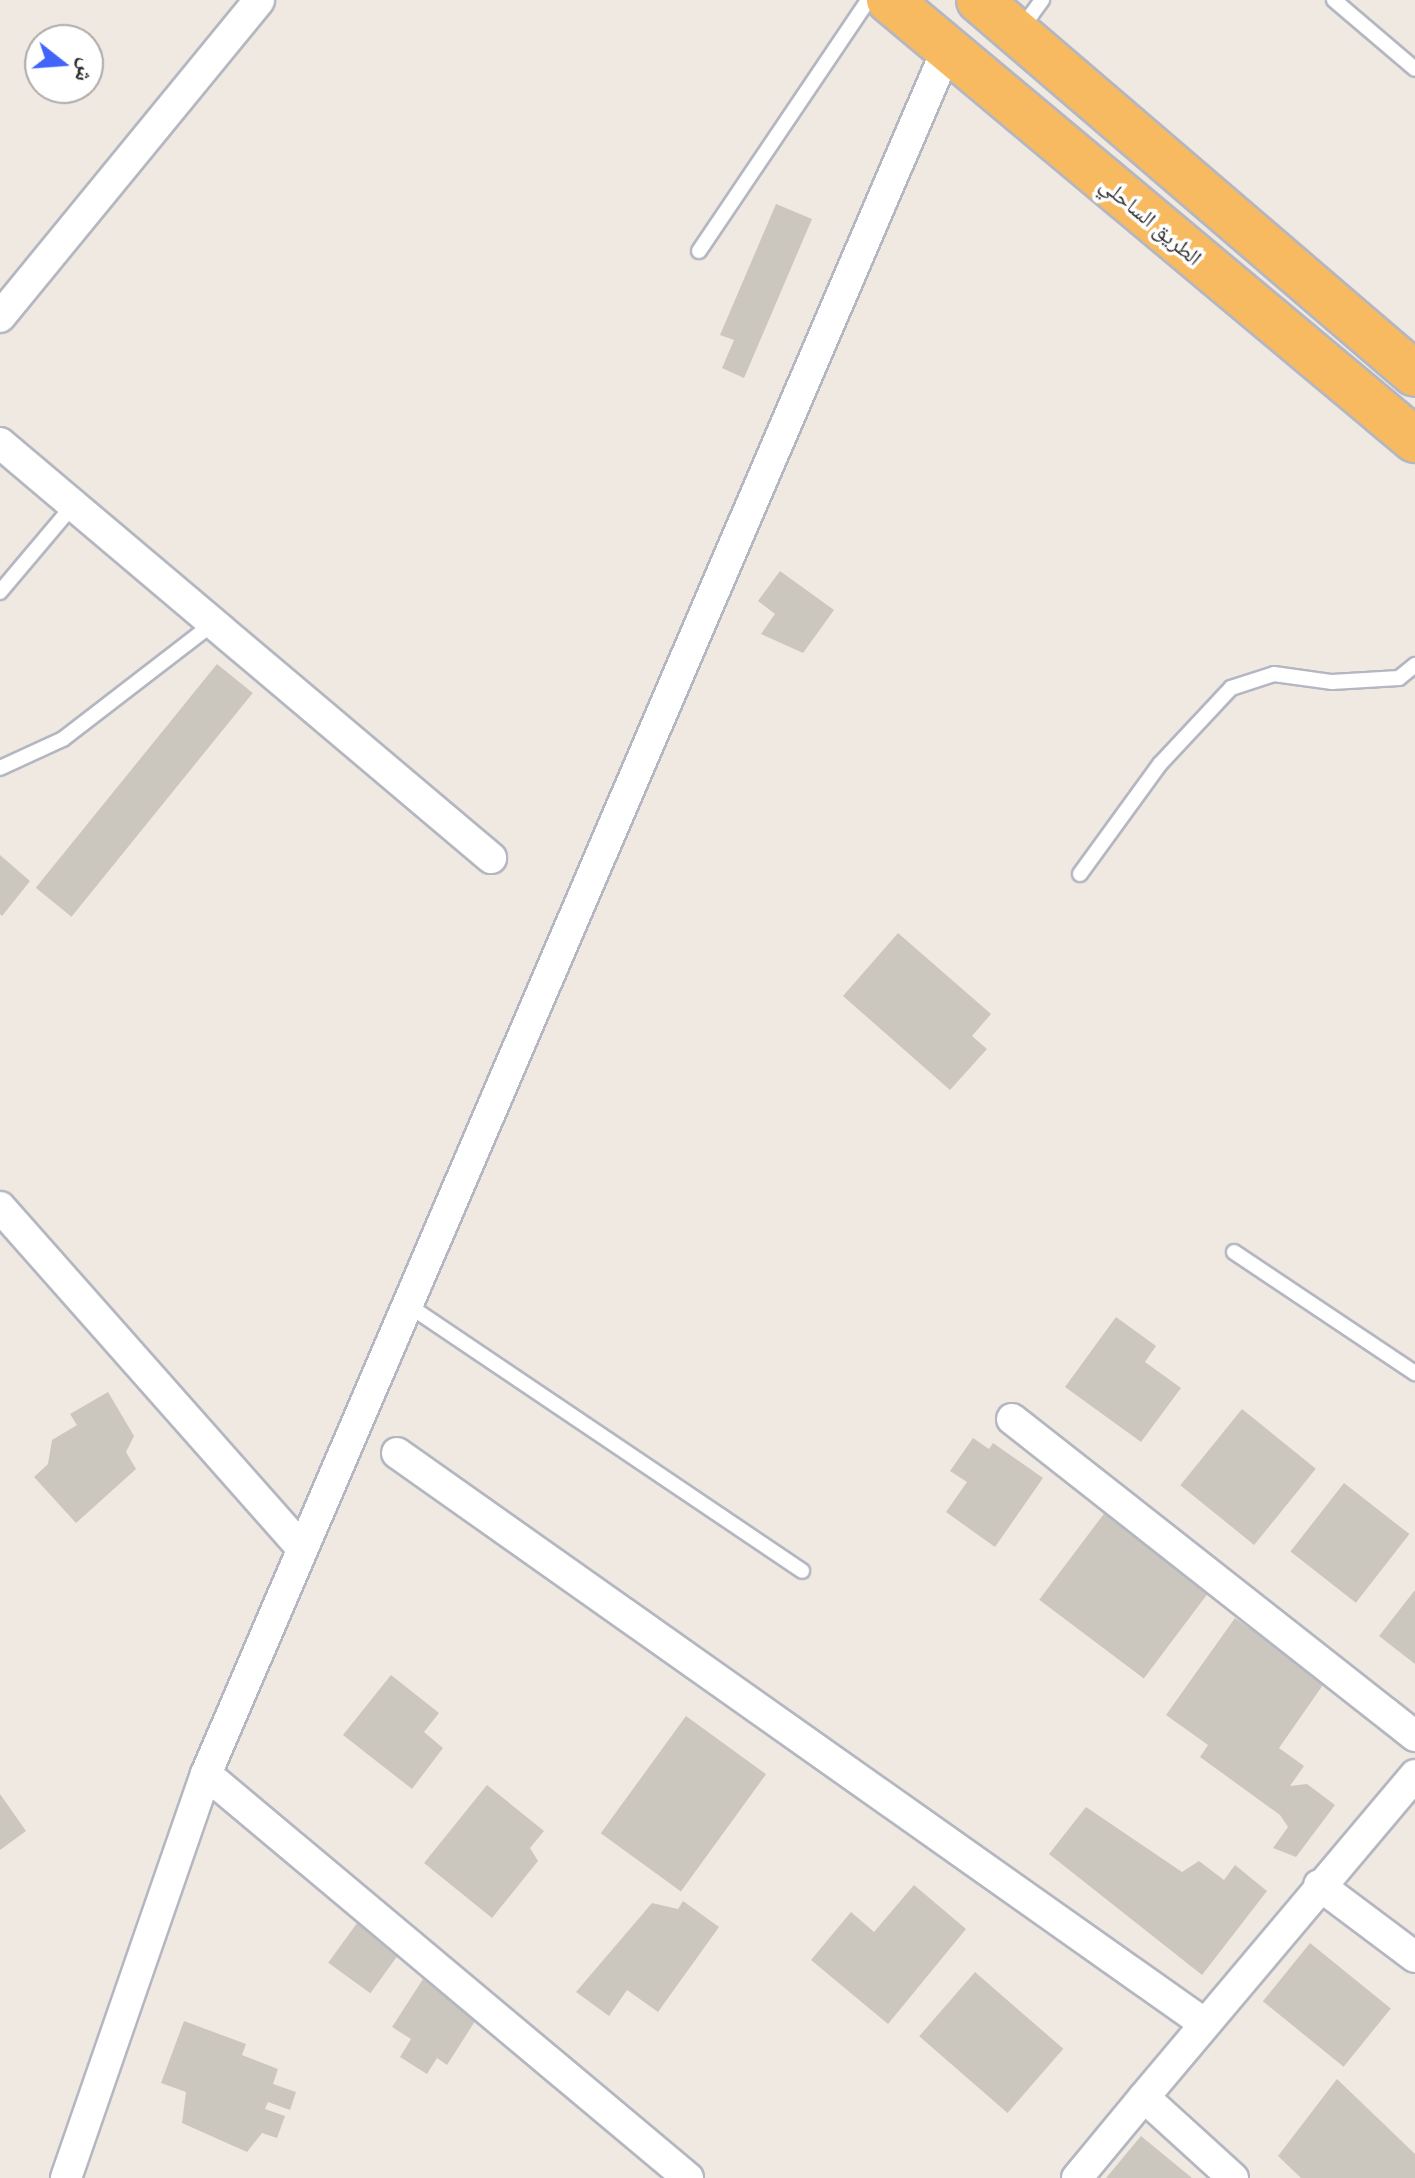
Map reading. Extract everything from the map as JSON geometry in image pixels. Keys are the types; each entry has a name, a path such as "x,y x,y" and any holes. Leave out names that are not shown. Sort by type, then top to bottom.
{"highway":[{"name":"الطريق الساحلي","path":"889,0 946,52 1415,440"},
{"path":"979,0 1030,17 1415,374"}],"street":[{"path":"0,317 259,0"},
{"path":"66,2178 206,1774 404,1303 946,52"},
{"path":"0,443 491,858"},
{"path":"5,1226 301,1547"},
{"path":"1012,1419 1415,1736"},
{"path":"397,1453 1205,2024"},
{"path":"206,1774 688,2178"},
{"path":"1077,2178 1319,1885 1415,1775"},
{"path":"1319,1885 1415,1957"},
{"path":"1144,2097 1233,2178"}],"lane":[{"path":"699,251 868,0"},
{"path":"1334,0 1415,69"},
{"path":"0,592 74,504"},
{"path":"0,768 63,739 215,622"},
{"path":"1080,874 1160,764 1231,688 1274,674 1332,682 1399,678 1415,665"},
{"path":"1234,1252 1415,1373"},
{"path":"404,1303 802,1571"}],"building":[{"path":"776,204 812,219 744,378 722,368 734,340 720,335"},
{"path":"780,571 834,610 803,653 761,634 775,614 758,601"},
{"path":"217,664 253,693 72,917 36,888"},
{"path":"0,855 30,881 2,916 0,914"},
{"path":"898,933 991,1014 972,1036 987,1049 950,1090 843,996"},
{"path":"1116,1317 1156,1346 1145,1362 1181,1388 1141,1442 1065,1387"},
{"path":"108,1392 134,1436 126,1452 136,1469 76,1523 34,1477 48,1464 52,1440 77,1425 70,1414"},
{"path":"1242,1409 1316,1469 1254,1545 1180,1485"},
{"path":"973,1438 989,1449 993,1443 1043,1478 995,1547 946,1512 967,1482 950,1471"},
{"path":"1344,1483 1409,1534 1356,1603 1290,1552"},
{"path":"1106,1511 1211,1590 1144,1678 1039,1600"},
{"path":"1415,1590 1415,1664 1379,1636"},
{"path":"1235,1618 1325,1682 1279,1748 1304,1766 1290,1786 1307,1784 1335,1805 1296,1857 1273,1848 1288,1827 1280,1815 1200,1757 1208,1745 1166,1715"},
{"path":"391,1675 439,1713 424,1732 443,1748 412,1789 343,1735"},
{"path":"686,1716 766,1774 681,1891 601,1833"},
{"path":"487,1785 544,1831 530,1848 538,1861 492,1918 424,1863"},
{"path":"0,1794 26,1831 0,1850"},
{"path":"1086,1807 1182,1872 1199,1861 1224,1880 1235,1865 1267,1891 1202,1975 1049,1854"},
{"path":"914,1885 966,1929 888,2024 811,1960 851,1912 874,1932"},
{"path":"683,1901 719,1927 658,2012 627,1990 609,2016 576,1992 652,1903 678,1909"},
{"path":"360,1919 402,1950 370,1993 328,1963"},
{"path":"1310,1943 1391,2008 1344,2067 1263,2001"},
{"path":"975,1972 1063,2049 1008,2113 919,2036"},
{"path":"423,1979 479,2015 447,2065 437,2058 427,2074 400,2057 411,2039 392,2027"},
{"path":"184,2021 246,2044 242,2055 278,2069 273,2084 296,2092 290,2110 268,2102 265,2109 285,2116 277,2138 262,2133 247,2152 182,2123 186,2092 161,2083"},
{"path":"1337,2079 1415,2154 1415,2178 1301,2178 1278,2156"},
{"path":"1141,2136 1192,2178 1106,2178"}]}
